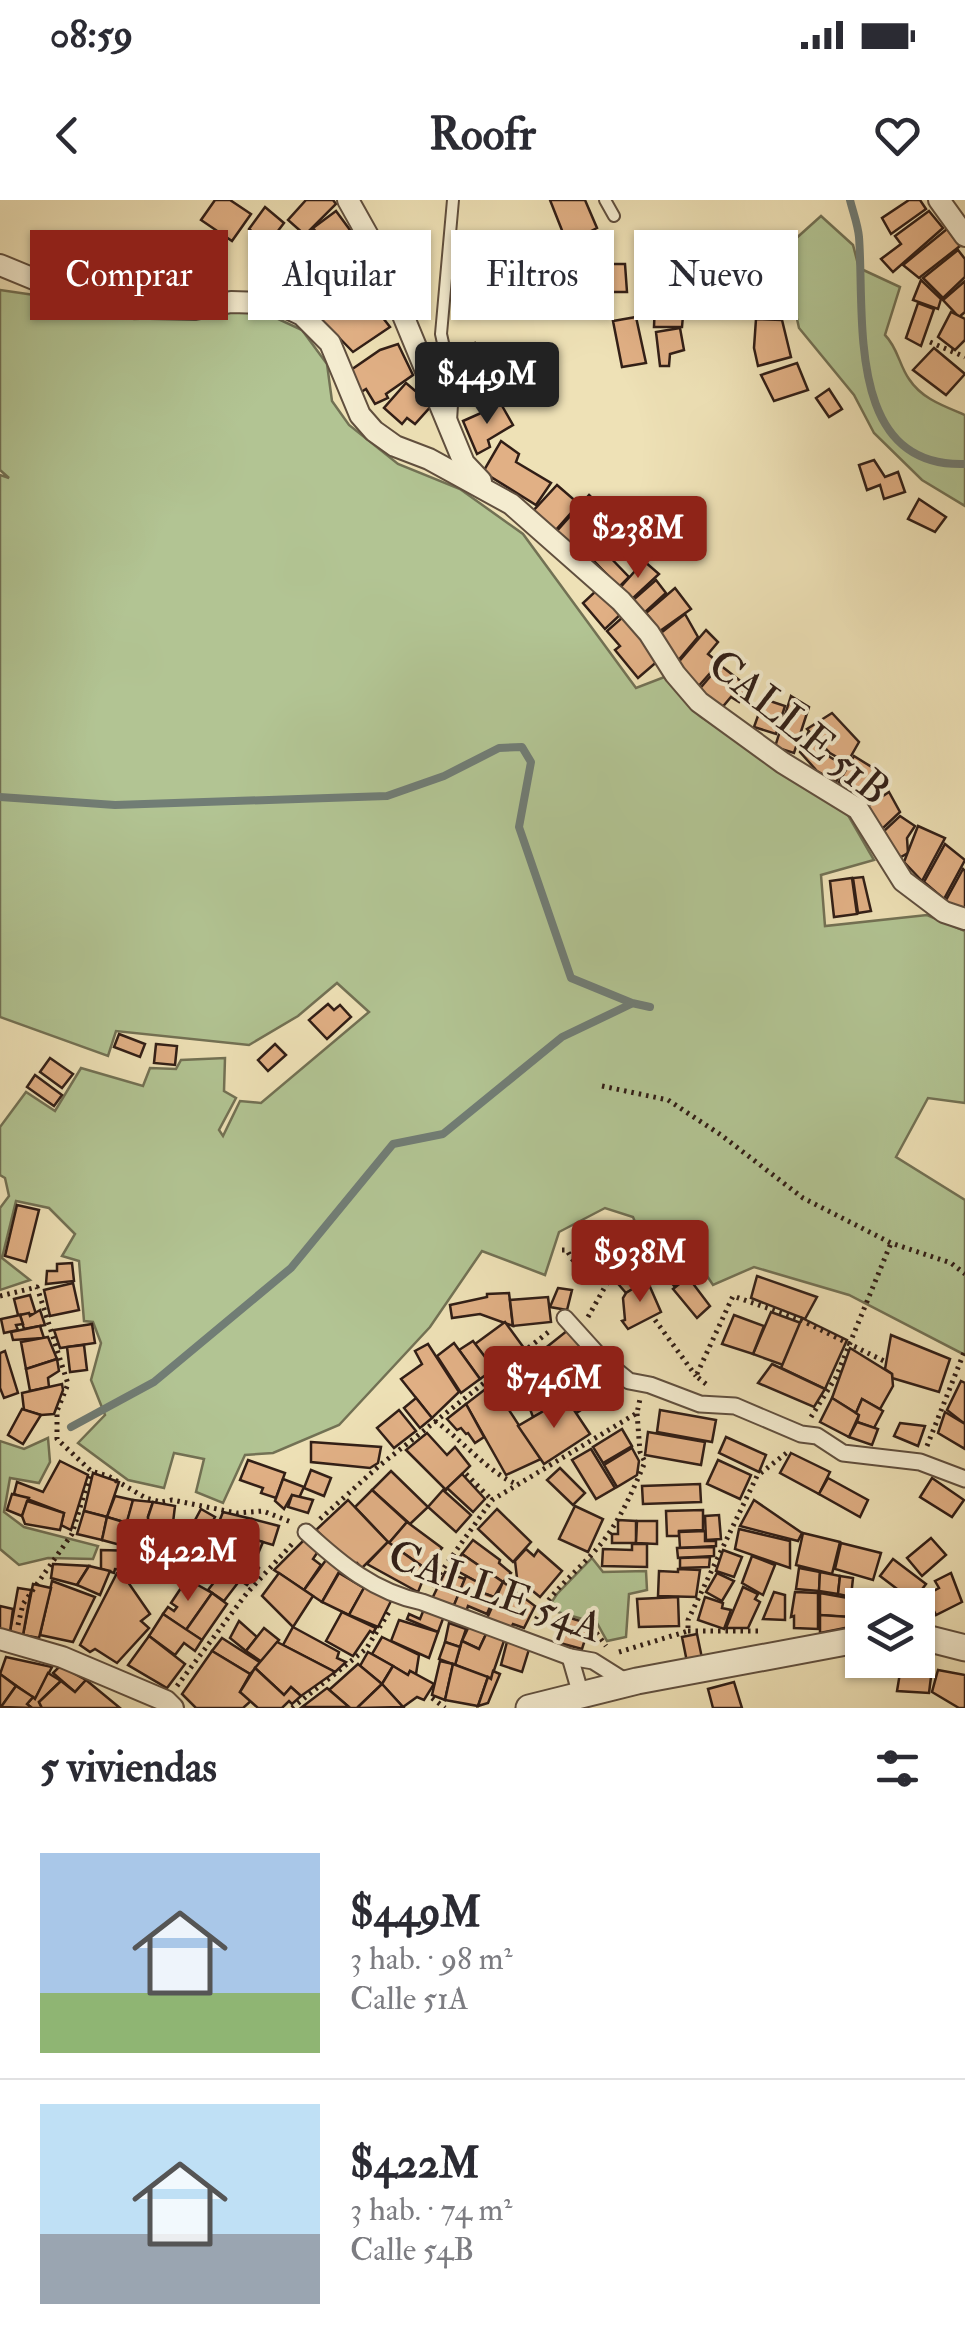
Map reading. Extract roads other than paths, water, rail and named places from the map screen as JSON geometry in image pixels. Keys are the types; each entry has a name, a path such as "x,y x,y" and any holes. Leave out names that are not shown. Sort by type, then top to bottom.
{"street":[{"path":"348,200 376,250 464,464 497,496"},
{"path":"938,200 965,236"},
{"name":"CALLE 51B","path":"0,265 51,286 150,308 195,309 231,302 279,304 302,314 330,342 349,395 374,432 511,504 620,602 649,633 675,674 699,702 784,763 858,809 903,881 944,912 965,919"},
{"path":"565,1318 620,1377 700,1404 724,1404 817,1436 844,1453 920,1462 965,1479"},
{"name":"CALLE 54A","path":"306,1532 352,1572 398,1597 422,1602 570,1657 593,1661 628,1683"},
{"path":"6,1640 62,1657 169,1705"},
{"path":"935,1640 965,1648"},
{"path":"529,1708 628,1683 845,1642"},
{"path":"570,1657 581,1695"},
{"path":"120,1681 133,1708"}],"lane":[{"path":"451,427 453,388 441,334 453,200"},
{"path":"604,200 614,216"}],"waterway":[{"path":"850,200 859,237 869,382 880,415 899,441 926,459 965,464"},
{"path":"0,797 115,805 387,796 444,776 499,748 522,747 531,762 519,827 571,978 650,1007"},
{"path":"71,1427 154,1382 291,1268 393,1144 443,1134 562,1037 631,1004"}]}
